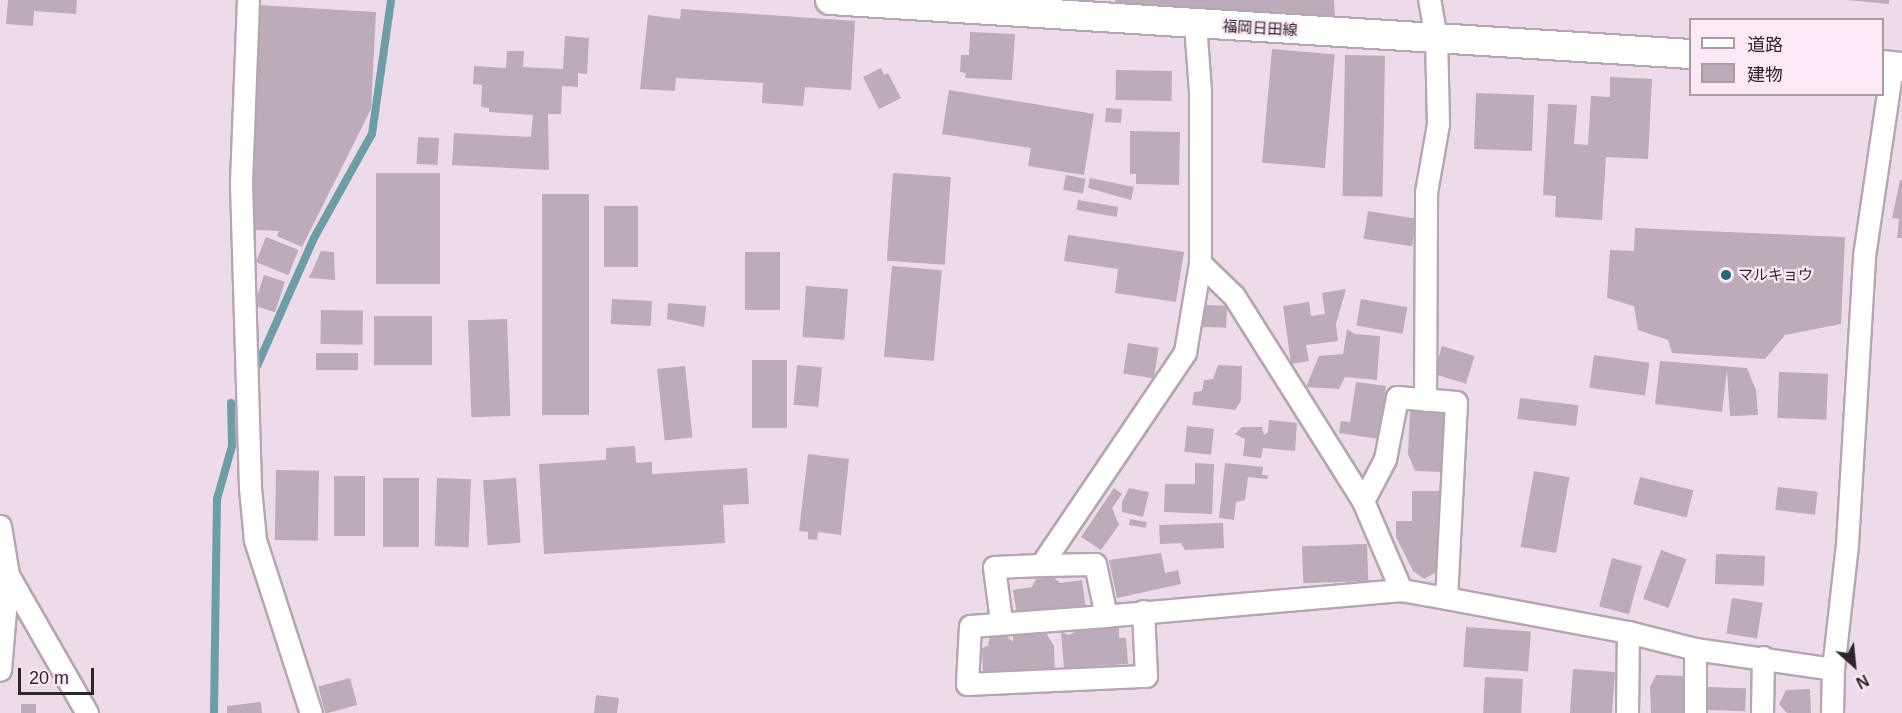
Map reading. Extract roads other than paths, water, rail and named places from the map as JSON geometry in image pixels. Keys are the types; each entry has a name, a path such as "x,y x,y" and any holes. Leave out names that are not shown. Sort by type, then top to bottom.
{"main road":[{"name":"福岡日田線","path":"830,0 1689,54"}],"street":[{"path":"248,0 241,184 250,488 255,540 311,713"},
{"path":"1425,400 1426,192 1438,124 1436,38 1429,0"},
{"path":"1041,565 1185,352 1200,263 1200,91 1195,24"},
{"path":"1832,713 1833,669 1847,544 1864,256 1892,66"},
{"path":"1200,263 1234,296 1363,501 1401,590"},
{"path":"1363,501 1385,459 1397,397 1456,402 1446,598"},
{"path":"0,526 8,575 0,670"},
{"path":"1001,621 994,567 1095,564 1106,616"},
{"path":"8,575 87,713"},
{"path":"1143,611 1146,676 967,684 970,626 1001,621 1106,616 1143,611 1401,590 1628,632 1695,649 1763,657 1833,669"},
{"path":"1627,713 1628,632"},
{"path":"1695,649 1695,713"},
{"path":"1762,713 1763,657"}],"waterway":[{"path":"257,366 314,238 372,134 391,0"},
{"path":"214,713 217,499 232,446 231,403"}],"place":[{"name":"マルキョウ","path":"1726,275"}]}
